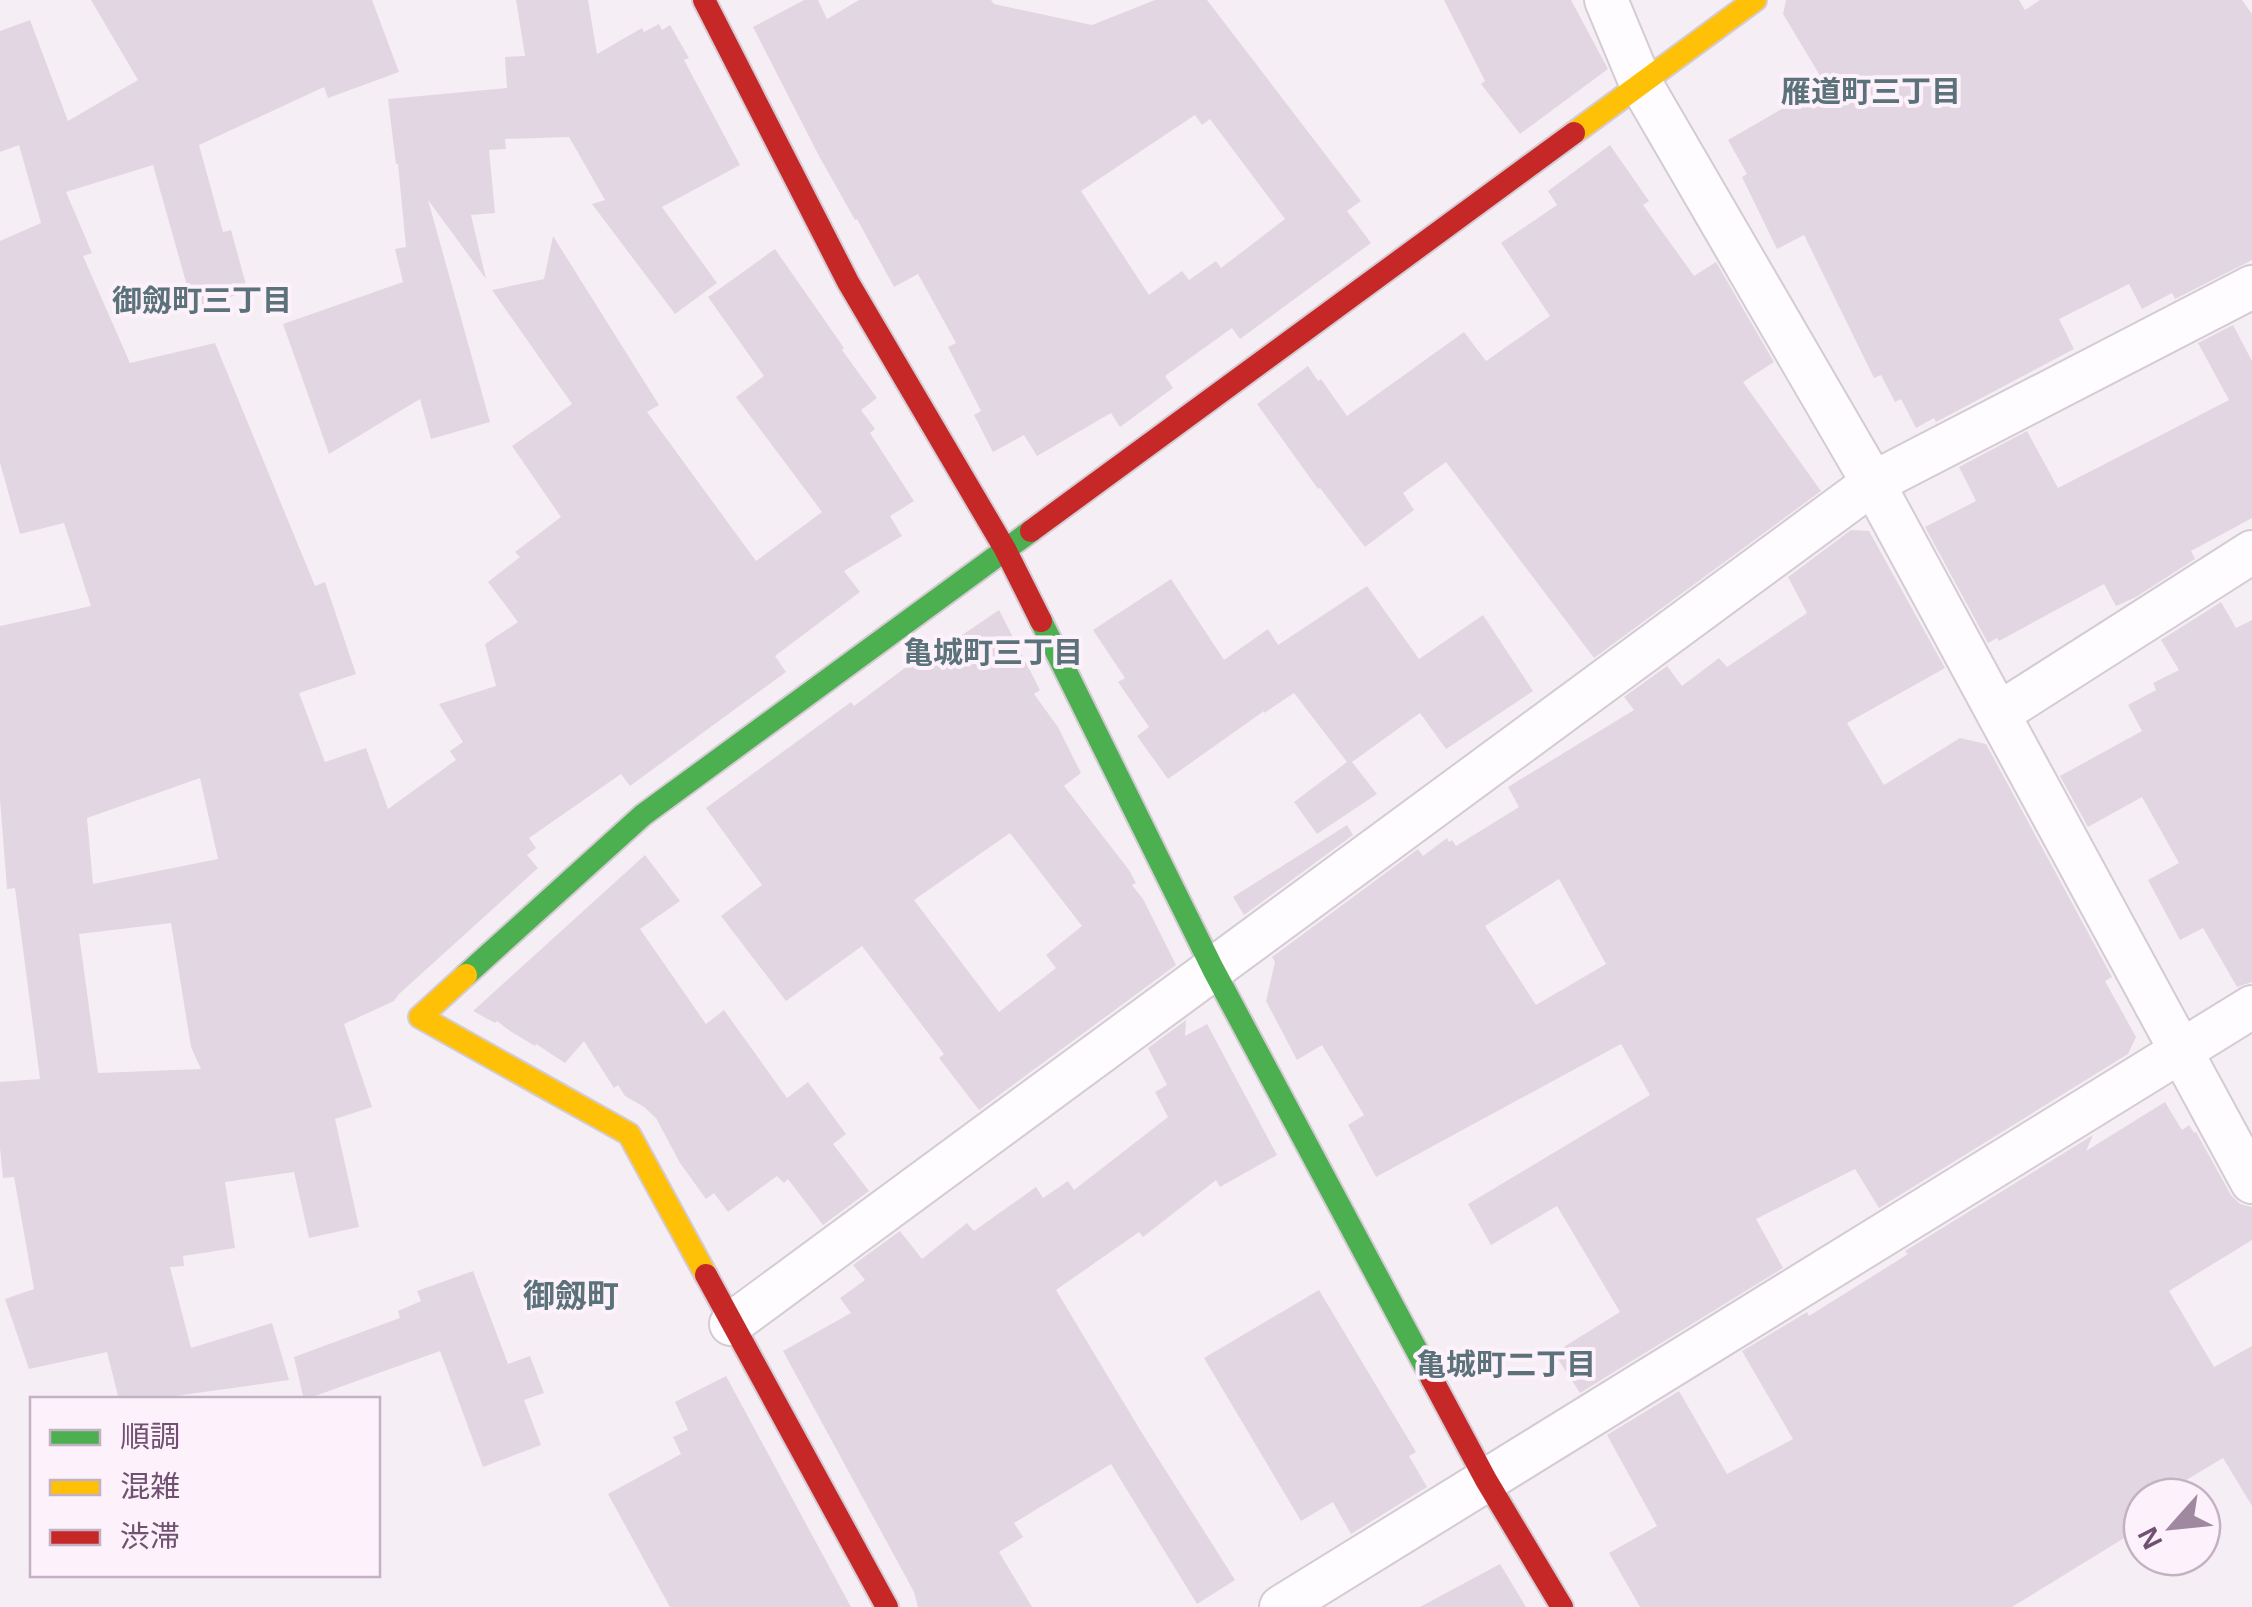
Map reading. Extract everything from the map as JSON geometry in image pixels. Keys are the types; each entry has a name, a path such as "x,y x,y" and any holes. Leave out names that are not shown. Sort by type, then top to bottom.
{"street":[{"path":"704,0 848,282 1006,549 1213,969 1486,1480 1562,1607"},
{"path":"1606,0 1641,84 1873,484 2252,1182"},
{"path":"887,1607 629,1134 420,1017 643,815 1755,0"},
{"path":"732,1324 1873,484 2252,287"},
{"path":"1998,714 2252,552"},
{"path":"1281,1607 2252,1007"}],"building":[{"path":"91,0 372,0 399,72 328,98 324,87 199,145 223,232 231,230 248,292 193,307 153,165 66,192 92,253 83,256 130,363 215,343 315,586 325,582 356,674 299,693 325,762 366,748 388,809 456,760 450,751 463,742 439,704 496,686 485,644 518,622 488,582 520,557 515,552 561,517 512,446 572,404 492,290 544,279 553,236 659,405 647,412 756,561 822,512 736,397 764,376 708,297 775,249 877,398 861,410 875,429 870,433 914,501 890,516 902,536 844,571 860,592 775,656 786,672 630,786 621,774 529,838 536,848 527,855 538,868 394,1001 344,1024 372,1107 335,1119 359,1227 309,1238 294,1172 225,1182 235,1248 183,1256 184,1266 170,1267 191,1348 272,1323 289,1380 168,1397 118,1397 107,1352 29,1369 5,1299 34,1289 14,1177 3,1178 0,1082 40,1079 15,888 7,889 0,799 0,626 91,606 64,523 20,534 0,463 0,241 41,223 19,145 0,152 0,31 30,20 68,121 138,80","holes":["200,778 218,859 93,884 87,818","171,923 191,1047 201,1069 98,1073 79,934"]},
{"path":"516,0 588,0 597,54 642,28 644,32 659,24 662,30 670,25 689,58 684,60 740,165 662,207 717,283 675,314 592,204 605,200 569,137 505,139 506,149 489,150 495,213 471,215 486,279 428,200 490,422 431,439 420,399 329,454 283,324 403,282 395,249 406,247 388,99 507,88 505,57 525,56"},
{"path":"804,0 818,0 827,19 859,0 991,0 994,4 1092,25 1155,0 1207,0 1361,201 1347,211 1371,243 1240,339 1232,328 1165,376 1173,388 1120,427 1111,413 1037,456 1024,435 993,452 974,415 981,411 948,347 956,343 918,274 894,287 819,156 753,27","holes":["1195,115 1202,125 1210,119 1285,219 1221,268 1216,261 1189,280 1182,271 1149,295 1081,191"]},
{"path":"1444,0 1571,0 1608,69 1520,134 1481,84 1485,81"},
{"path":"1786,0 2019,0 2025,10 2040,0 2242,0 2252,14 2252,260 2175,299 2172,293 2142,309 2129,284 2059,319 2074,349 1936,422 1934,418 1916,428 1901,399 1895,402 1881,375 1874,378 1804,235 1777,249 1742,177 1747,174 1728,140 1825,84 1783,14"},
{"path":"1610,145 1649,201 1643,205 1694,276 1716,262 1774,362 1743,382 1821,491 1594,658 1446,462 1403,493 1414,510 1365,547 1257,404 1308,366 1347,416 1464,332 1486,361 1550,316 1501,243 1557,205 1548,191"},
{"path":"2233,325 2252,361 2252,518 2191,551 2195,559 2136,597 2116,606 2104,584 1999,641 1997,638 1988,643 1925,527 1976,501 1959,467 2027,431 2058,488 2229,400 2198,343"},
{"path":"1851,530 1869,531 1945,668 1847,723 1884,785 1960,738 1986,744 2112,977 2105,981 2136,1037 2128,1054 1879,1208 1855,1169 1756,1219 1783,1268 1580,1393 1554,1353 1620,1312 1557,1206 1491,1245 1468,1204 1650,1095 1621,1044 1376,1177 1348,1125 1364,1115 1322,1045 1297,1060 1266,1001 1275,962 1272,957 1418,849 1423,856 1447,838 1456,846 1519,807 1508,787 1634,710 1624,697 1667,666 1682,686 1719,658 1727,667 1807,613 1788,577","holes":["1559,879 1606,964 1536,1005 1485,926"]},
{"path":"1171,579 1224,660 1268,629 1278,645 1367,586 1419,659 1483,615 1533,691 1446,749 1420,713 1352,762 1377,794 1317,834 1294,802 1347,762 1294,693 1168,779 1137,736 1149,727 1118,682 1125,678 1093,630"},
{"path":"2221,602 2236,628 2252,620 2252,982 2237,987 2203,928 2180,940 2148,880 2179,863 2142,797 2088,827 2060,776 2142,731 2128,705 2156,690 2153,683 2179,670 2161,640"},
{"path":"999,610 1040,690 1034,694 1058,727 1081,773 1064,786 1129,870 1136,883 1132,885 1176,965 979,1110 939,1058 944,1054 862,946 786,1001 721,916 762,885 706,808 941,641 946,646","holes":["1010,833 1082,926 1046,955 1056,968 999,1012 914,900"]},
{"path":"1347,825 1353,835 1244,915 1233,897"},
{"path":"645,855 680,901 640,929 706,1024 724,1010 787,1098 808,1082 846,1134 833,1144 869,1191 823,1225 788,1179 784,1183 777,1176 728,1212 714,1193 706,1199 680,1163 656,1118 625,1096 618,1085 614,1088 584,1041 565,1063 497,1021 473,1011"},
{"path":"1186,1020 1185,1036 1207,1024 1277,1155 1220,1187 1216,1180 1143,1237 1139,1232 1056,1290 1235,1580 1197,1604 1111,1464 1014,1523 1023,1537 999,1552 1032,1607 918,1607 914,1592 783,1351 851,1313 840,1298 865,1280 853,1265 900,1231 922,1259 967,1223 974,1231 1036,1187 1043,1198 1068,1181 1074,1190 1168,1117 1155,1092 1167,1085 1148,1048"},
{"path":"2165,1102 2182,1130 2189,1125 2196,1132 2231,1195 2240,1204 2252,1207 2252,1240 2169,1291 2214,1367 2252,1346 2252,1506 2223,1458 2191,1477 2122,1477 2122,1539 2012,1607 1640,1607 1609,1553 1657,1526 1607,1435 1679,1391 1727,1474 1793,1439 1742,1351 1807,1312 1809,1316 1908,1254 1905,1251 2093,1135 2086,1151"},
{"path":"473,1271 508,1364 530,1356 544,1393 524,1400 541,1445 483,1467 440,1351 303,1397 294,1357 400,1318 398,1311 421,1301 417,1291"},
{"path":"1319,1290 1416,1452 1409,1456 1427,1487 1351,1534 1333,1502 1301,1521 1204,1358"},
{"path":"726,1376 851,1607 670,1607 608,1494 681,1454 673,1437 688,1430 675,1402"},
{"path":"1500,1564 1526,1607 1420,1607"}],"traffic: fast":[{"path":"466,975 643,815 1031,531"},
{"path":"1041,621 1213,969 1432,1379"}],"traffic: slow":[{"path":"1574,133 1755,0"},
{"path":"466,975 420,1017 629,1134 706,1275"}],"traffic: jam":[{"path":"704,0 848,282 1005,549 1041,621"},
{"path":"1031,531 1574,133"},
{"path":"706,1275 887,1607"},
{"path":"1432,1379 1486,1480 1562,1607"}],"district":[{"name":"雁道町三丁目","path":"1871,92"},
{"name":"御劔町三丁目","path":"202,301"},
{"name":"亀城町三丁目","path":"993,653"},
{"name":"御劔町","path":"571,1296"},
{"name":"亀城町二丁目","path":"1506,1365"}]}
